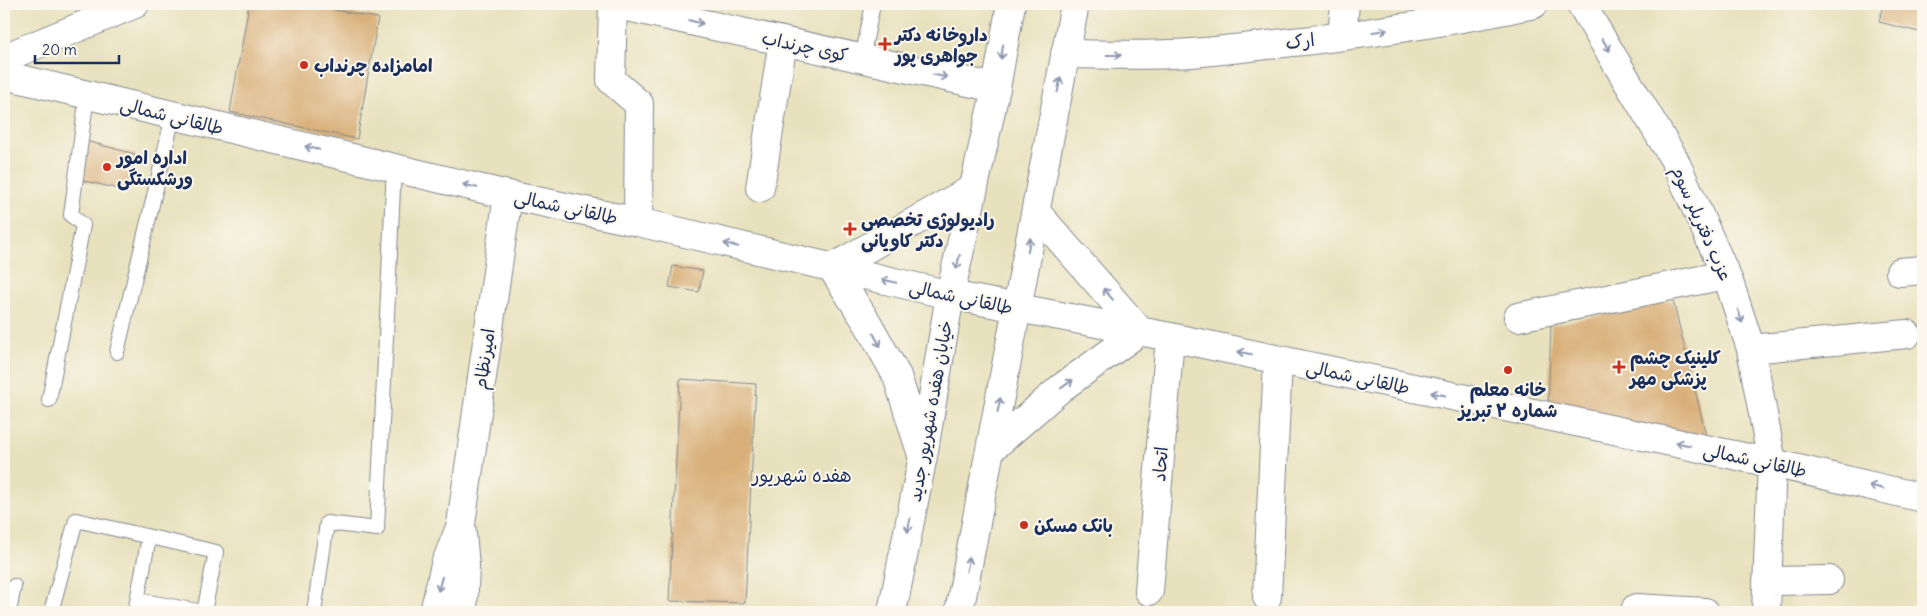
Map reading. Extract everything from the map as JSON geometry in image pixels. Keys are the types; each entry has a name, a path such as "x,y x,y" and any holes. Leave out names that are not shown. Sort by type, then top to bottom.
{"main road":[{"path":"4,58 135,4"},
{"path":"614,4 611,80 639,104 638,222"},
{"name":"کوی چرنداب","path":"614,4 996,88"},
{"name":"خیابان هفده شهریور جدید","path":"892,612 923,456 950,295 996,88 1011,4"},
{"path":"959,612 1075,4"},
{"path":"1342,36 1345,4"},
{"name":"ارک","path":"1065,54 1190,53 1342,36 1478,16 1534,4"},
{"name":"عزب دفتریلر سوم","path":"1581,4 1674,159 1725,275 1751,349 1772,463 1766,612"},
{"path":"760,188 782,41"},
{"name":"طالقانی شمالی","path":"4,75 508,194 638,222 950,295 1170,337 1772,463 1923,498"},
{"path":"923,456 897,376 868,324 832,268 974,188"},
{"name":"امیرنظام","path":"462,524 508,194"},
{"path":"990,450 1060,388 1140,331 1036,212"},
{"path":"1518,316 1725,275"},
{"path":"1751,349 1907,334"},
{"name":"اتحاد","path":"1149,591 1170,337"},
{"path":"1267,597 1278,360"},
{"path":"434,612 446,565 462,524"},
{"path":"462,524 465,565 463,612"},
{"path":"1767,581 1829,580"},
{"path":"1636,608 1705,612"}],"lane":[{"path":"862,59 873,4"},
{"path":"49,400 83,225 71,215 87,95"},
{"path":"117,352 173,116"},
{"path":"314,612 327,523 377,528 394,167"},
{"path":"51,612 76,520 216,552 203,612 137,606 149,537"},
{"path":"10,612 14,586"}],"building":[{"name":"امامزاده چرنداب","path":"249,4 303,4 378,18 357,139 230,112"},
{"path":"1883,4 1923,4 1923,33 1879,22"},
{"name":"اداره امور ورشکستگی","path":"86,141 135,154 128,191 80,180"},
{"path":"673,266 703,271 699,292 669,287"},
{"name":"کلینیک چشم پزشکی مهر","path":"1673,300 1708,443 1548,410 1551,325"},
{"path":"680,379 756,384 745,603 669,601"}],"place":[{"name":"داروخانه دکتر جواهری پور","path":"885,44"},
{"name":"امامزاده چرنداب","path":"304,65"},
{"name":"اداره امور ورشکستگی","path":"107,167"},
{"name":"رادیولوژی تخصصی دکتر کاویانی","path":"850,229"},
{"name":"کلینیک چشم پزشکی مهر","path":"1619,367"},
{"name":"خانه معلم شماره ۲ تبریز","path":"1508,370"},
{"name":"بانک مسکن","path":"1024,525"}],"district":[{"name":"هفده شهریور","path":"802,475"}]}
